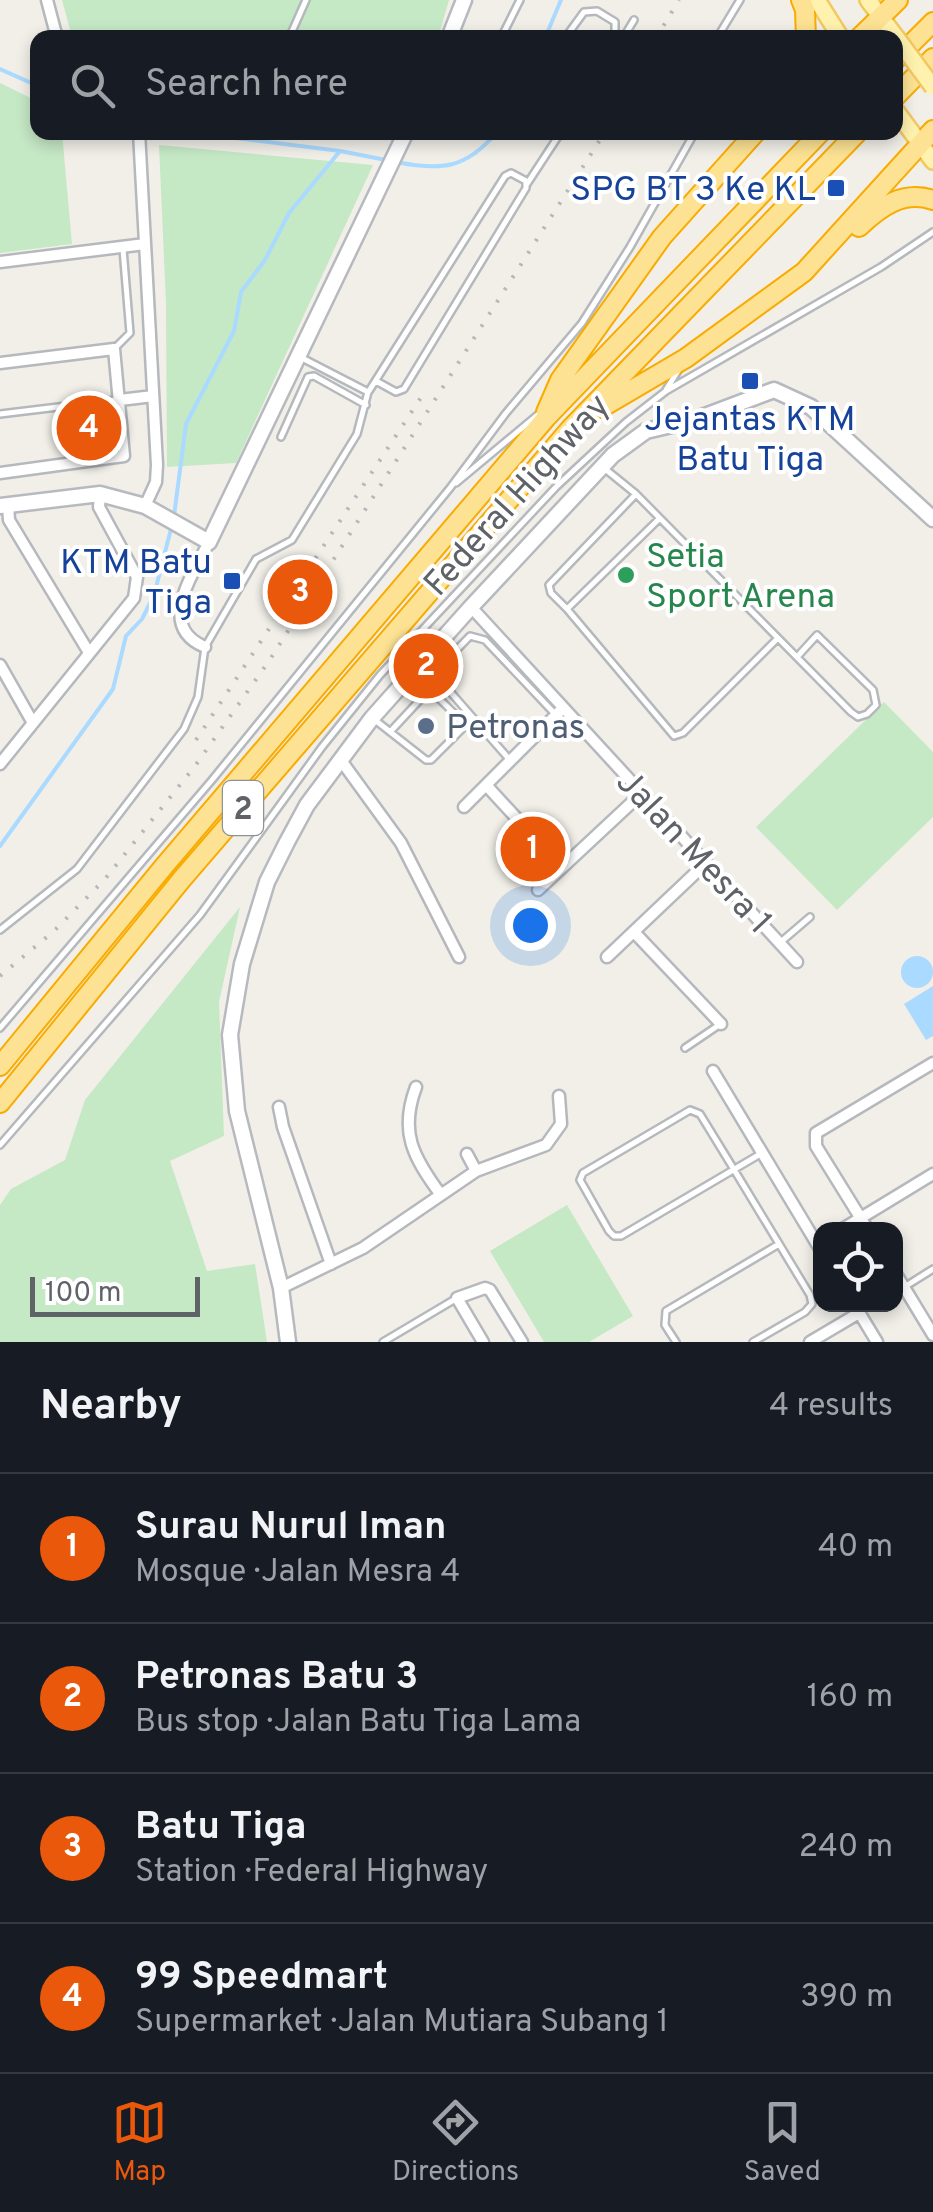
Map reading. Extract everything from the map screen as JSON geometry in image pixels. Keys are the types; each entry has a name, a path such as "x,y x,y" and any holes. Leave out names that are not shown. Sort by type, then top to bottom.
{"highway":[{"path":"801,0 806,30"},
{"path":"869,30 898,0"},
{"path":"903,52 933,22"},
{"path":"903,89 933,58"},
{"path":"804,272 927,137"},
{"path":"546,412 560,380 662,236 749,140"},
{"name":"Federal Highway","path":"0,1066 546,412 814,140"},
{"name":"Federal Highway","path":"0,1103 182,879 571,428 850,140"},
{"path":"571,428 686,358 804,272 886,205 910,196 933,200"}],"main road":[{"path":"816,0 837,30"},
{"path":"868,0 890,30"},
{"path":"903,47 933,87"},
{"path":"903,119 927,137 933,161"}],"street":[{"path":"47,0 55,30"},
{"path":"452,30 464,0"},
{"path":"139,140 156,482 145,506"},
{"path":"204,646 188,636 179,614 180,600 402,140"},
{"path":"0,262 145,244"},
{"path":"0,363 114,349 124,456 0,473"},
{"path":"288,1342 281,1288 237,1111 230,1035 242,964 267,882 308,805 372,718 603,467 646,431 696,419 774,390 811,407 933,518"},
{"path":"120,400 153,396"},
{"path":"88,651 4,506 100,494 145,506 209,542"},
{"path":"0,764 134,598 137,577 99,506 100,494"},
{"name":"Jalan Mesra 1","path":"471,606 560,712 642,793 797,962"},
{"path":"0,665 33,723"},
{"path":"464,807 560,712"},
{"path":"340,759 402,843 459,957"},
{"path":"486,786 521,824"},
{"path":"538,890 642,793"},
{"path":"607,957 706,863"},
{"path":"634,932 721,1024"},
{"path":"863,1222 816,1146 816,1132 933,1063"},
{"path":"713,1071 813,1234"},
{"path":"416,1087 407,1111 406,1130 440,1195"},
{"path":"281,1288 364,1248 476,1171 546,1145 561,1124 559,1096"},
{"path":"279,1107 331,1264"},
{"path":"468,1154 476,1171"},
{"path":"854,1222 933,1174"},
{"path":"903,1287 933,1335"},
{"path":"483,1342 457,1298 480,1289 490,1290 522,1342"},
{"path":"810,1342 853,1312"},
{"path":"859,1312 877,1342"}],"lane":[{"path":"293,30 306,0"},
{"path":"505,30 520,0"},
{"path":"722,30 740,0"},
{"path":"571,30 584,12 596,10 615,22 617,30"},
{"path":"626,30 634,20"},
{"path":"376,380 396,392 404,389 551,140"},
{"path":"0,1028 212,780 582,323 690,140"},
{"path":"0,930 78,870 184,729 198,696 204,646 256,559 292,540 357,434 368,392 506,176 512,173 527,184"},
{"path":"0,1145 200,914 380,674 556,487 666,391 866,276 933,232"},
{"path":"114,349 130,333 122,247"},
{"path":"300,356 368,392"},
{"path":"666,391 686,358"},
{"path":"281,436 308,377 314,376 366,406"},
{"path":"0,414 120,400"},
{"path":"450,488 546,412"},
{"path":"603,467 636,494 850,712 858,716 867,714 876,705 873,690 818,634 797,657"},
{"path":"636,494 549,585 551,593 674,736 684,733 778,638"},
{"path":"568,609 659,519"},
{"path":"510,761 439,679 438,669 470,636 485,640 560,712"},
{"path":"372,718 426,760 431,760 466,725 412,672"},
{"path":"390,732 430,689"},
{"path":"780,943 810,917"},
{"path":"684,1048 721,1024"},
{"path":"753,1342 812,1304 779,1244 734,1169 700,1114 690,1110 583,1173 580,1180 609,1231 621,1236 734,1169 762,1152"},
{"path":"676,1342 665,1325 666,1310 779,1244"},
{"path":"903,1287 933,1269"},
{"path":"382,1342 457,1298"}],"green space":[{"path":"62,0 449,0 440,30 70,30"},
{"path":"0,83 30,98 30,140 63,140 72,244 0,253"},
{"path":"159,145 373,165 236,463 167,467 166,303"},
{"path":"884,702 933,752 933,817 837,910 756,827"},
{"path":"240,907 219,1002 224,1136 170,1161 207,1271 255,1264 267,1342 0,1342 0,1205 11,1189 65,1160 85,1100"},
{"path":"567,1205 633,1316 589,1342 544,1342 490,1251"}],"water":[{"path":"917,956 928,961 933,972 928,983 917,988 906,983 901,972 906,961"},
{"path":"933,986 933,1036 926,1040 904,1004"}],"waterway":[{"path":"548,30 561,0"},
{"path":"0,69 30,82"},
{"path":"252,140 386,160"},
{"path":"396,162 452,164 474,154 490,140"},
{"path":"174,516 186,424 234,331 241,292 265,260 289,213 340,151"},
{"path":"0,846 113,689 126,636 142,619 154,595 172,525"}],"railway":[{"path":"661,30 679,0"},
{"path":"0,976 54,931 105,879 195,766 269,661 600,140"},
{"path":"196,740 424,393"}],"place":[{"name":"SPG BT 3 Ke KL","path":"836,188"},
{"name":"Jejantas KTM Batu Tiga","path":"750,381"},
{"name":"99 Speedmart","path":"89,428"},
{"name":"Setia Sport Arena","path":"626,575"},
{"name":"KTM Batu Tiga","path":"232,581"},
{"name":"Batu Tiga","path":"300,592"},
{"name":"Petronas Batu 3","path":"426,666"},
{"name":"Petronas","path":"426,726"},
{"name":"Surau Nurul Iman","path":"533,849"}]}
